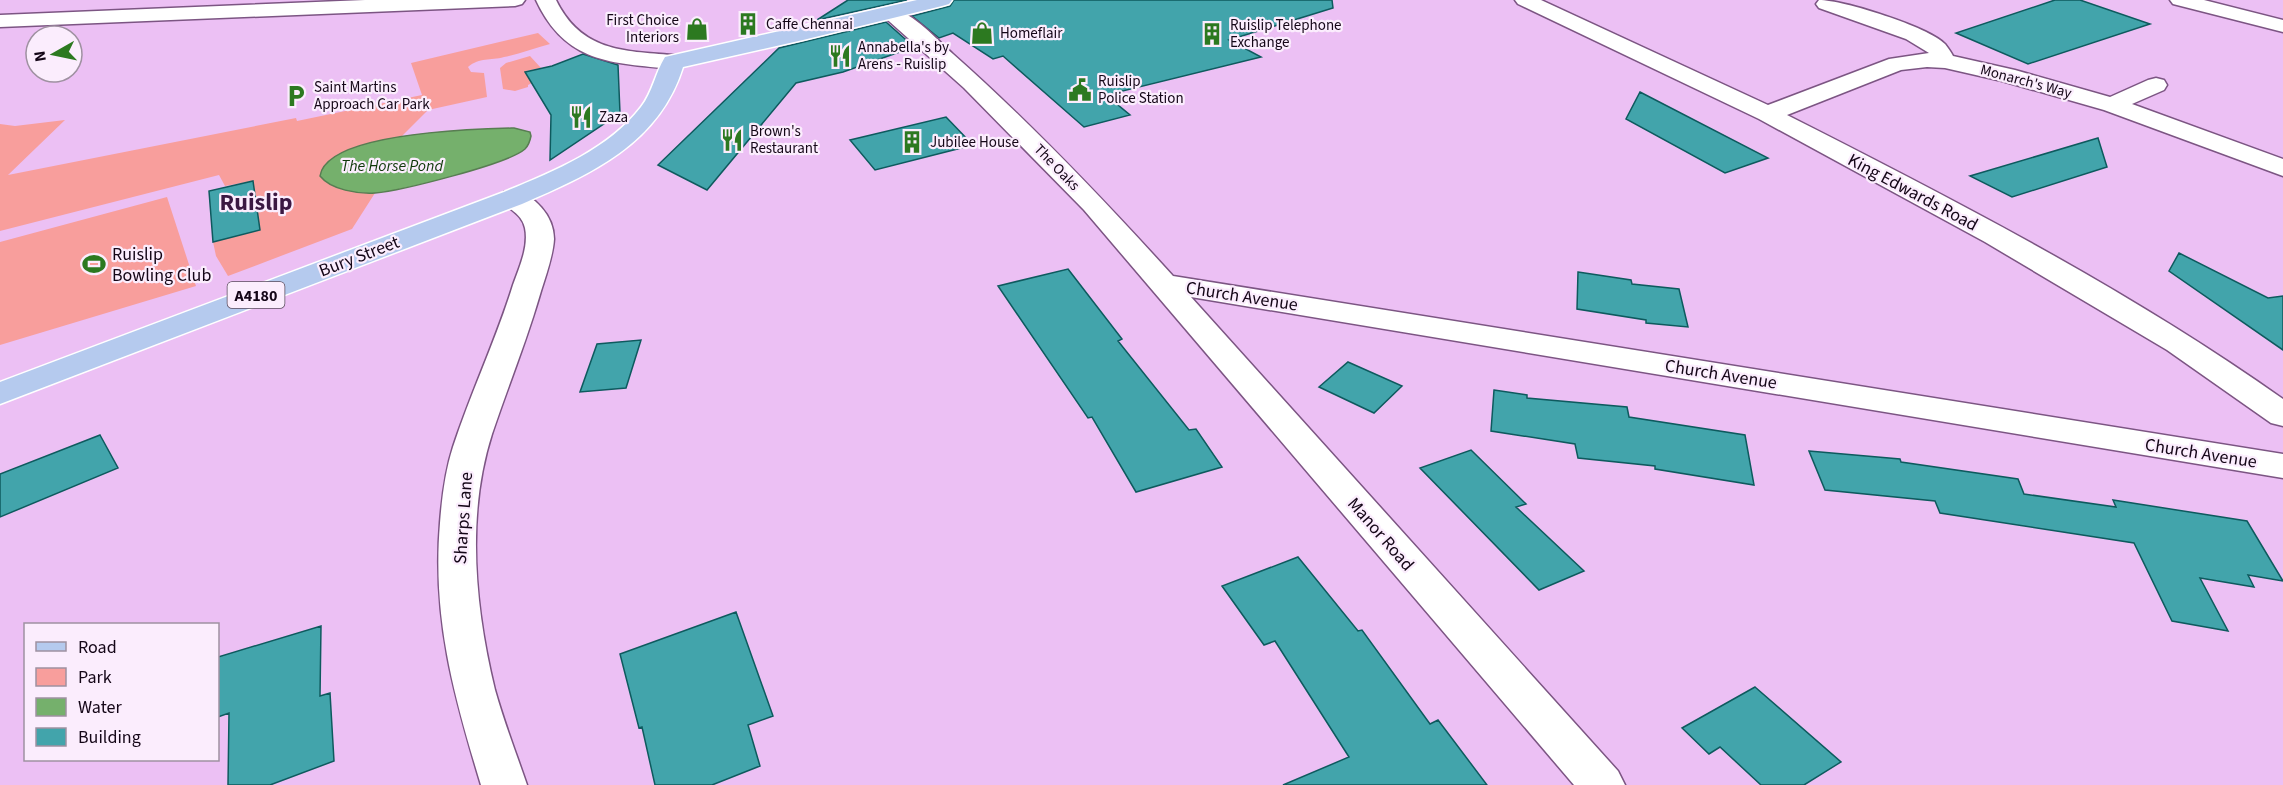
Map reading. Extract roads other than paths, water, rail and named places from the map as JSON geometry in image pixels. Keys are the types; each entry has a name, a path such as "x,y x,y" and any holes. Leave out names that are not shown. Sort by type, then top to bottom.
{"main road":[{"path":"673,62 891,14 942,0"},
{"name":"Bury Street","path":"0,394 513,198 590,162 624,138 662,97 668,84 673,62"}],"street":[{"path":"0,21 515,0"},
{"path":"546,0 566,31 573,38 588,46 625,56 673,62"},
{"name":"King Edwards Road","path":"1525,0 1767,114 2093,291 2238,382 2283,415"},
{"path":"2180,0 2283,26"},
{"path":"1826,4 1914,34 1937,48 1945,61"},
{"name":"The Oaks","path":"891,14 909,26 1031,140 1093,204 1160,282"},
{"name":"Monarch's Way","path":"1767,114 1897,64 1927,60 1945,61 2007,75 2112,105 2283,168"},
{"path":"2112,105 2156,85"},
{"name":"Sharps Lane","path":"504,785 474,691 465,645 458,551 463,474 472,442 512,337 537,258 540,237 538,222 533,211 513,198"},
{"name":"Church Avenue","path":"1160,282 2283,466"},
{"name":"Manor Road","path":"1160,282 1602,785"}],"water":[{"name":"The Horse Pond","path":"514,128 530,132 530,141 525,149 498,162 429,182 388,191 361,193 338,188 320,176 329,161 348,150 375,142 438,132"}],"place":[{"name":"Caffe Chennai","path":"748,24"},
{"name":"First Choice Interiors","path":"697,29"},
{"name":"Homeflair","path":"982,33"},
{"name":"Ruislip Telephone Exchange","path":"1212,34"},
{"name":"Annabella's by Arens - Ruislip","path":"840,56"},
{"name":"Ruislip Police Station","path":"1080,90"},
{"name":"Saint Martins Approach Car Park","path":"296,96"},
{"name":"Zaza","path":"581,117"},
{"name":"Brown's Restaurant","path":"732,140"},
{"name":"Jubilee House","path":"912,142"},
{"name":"Ruislip Bowling Club","path":"94,264"}],"district":[{"name":"Ruislip","path":"256,202"}]}
